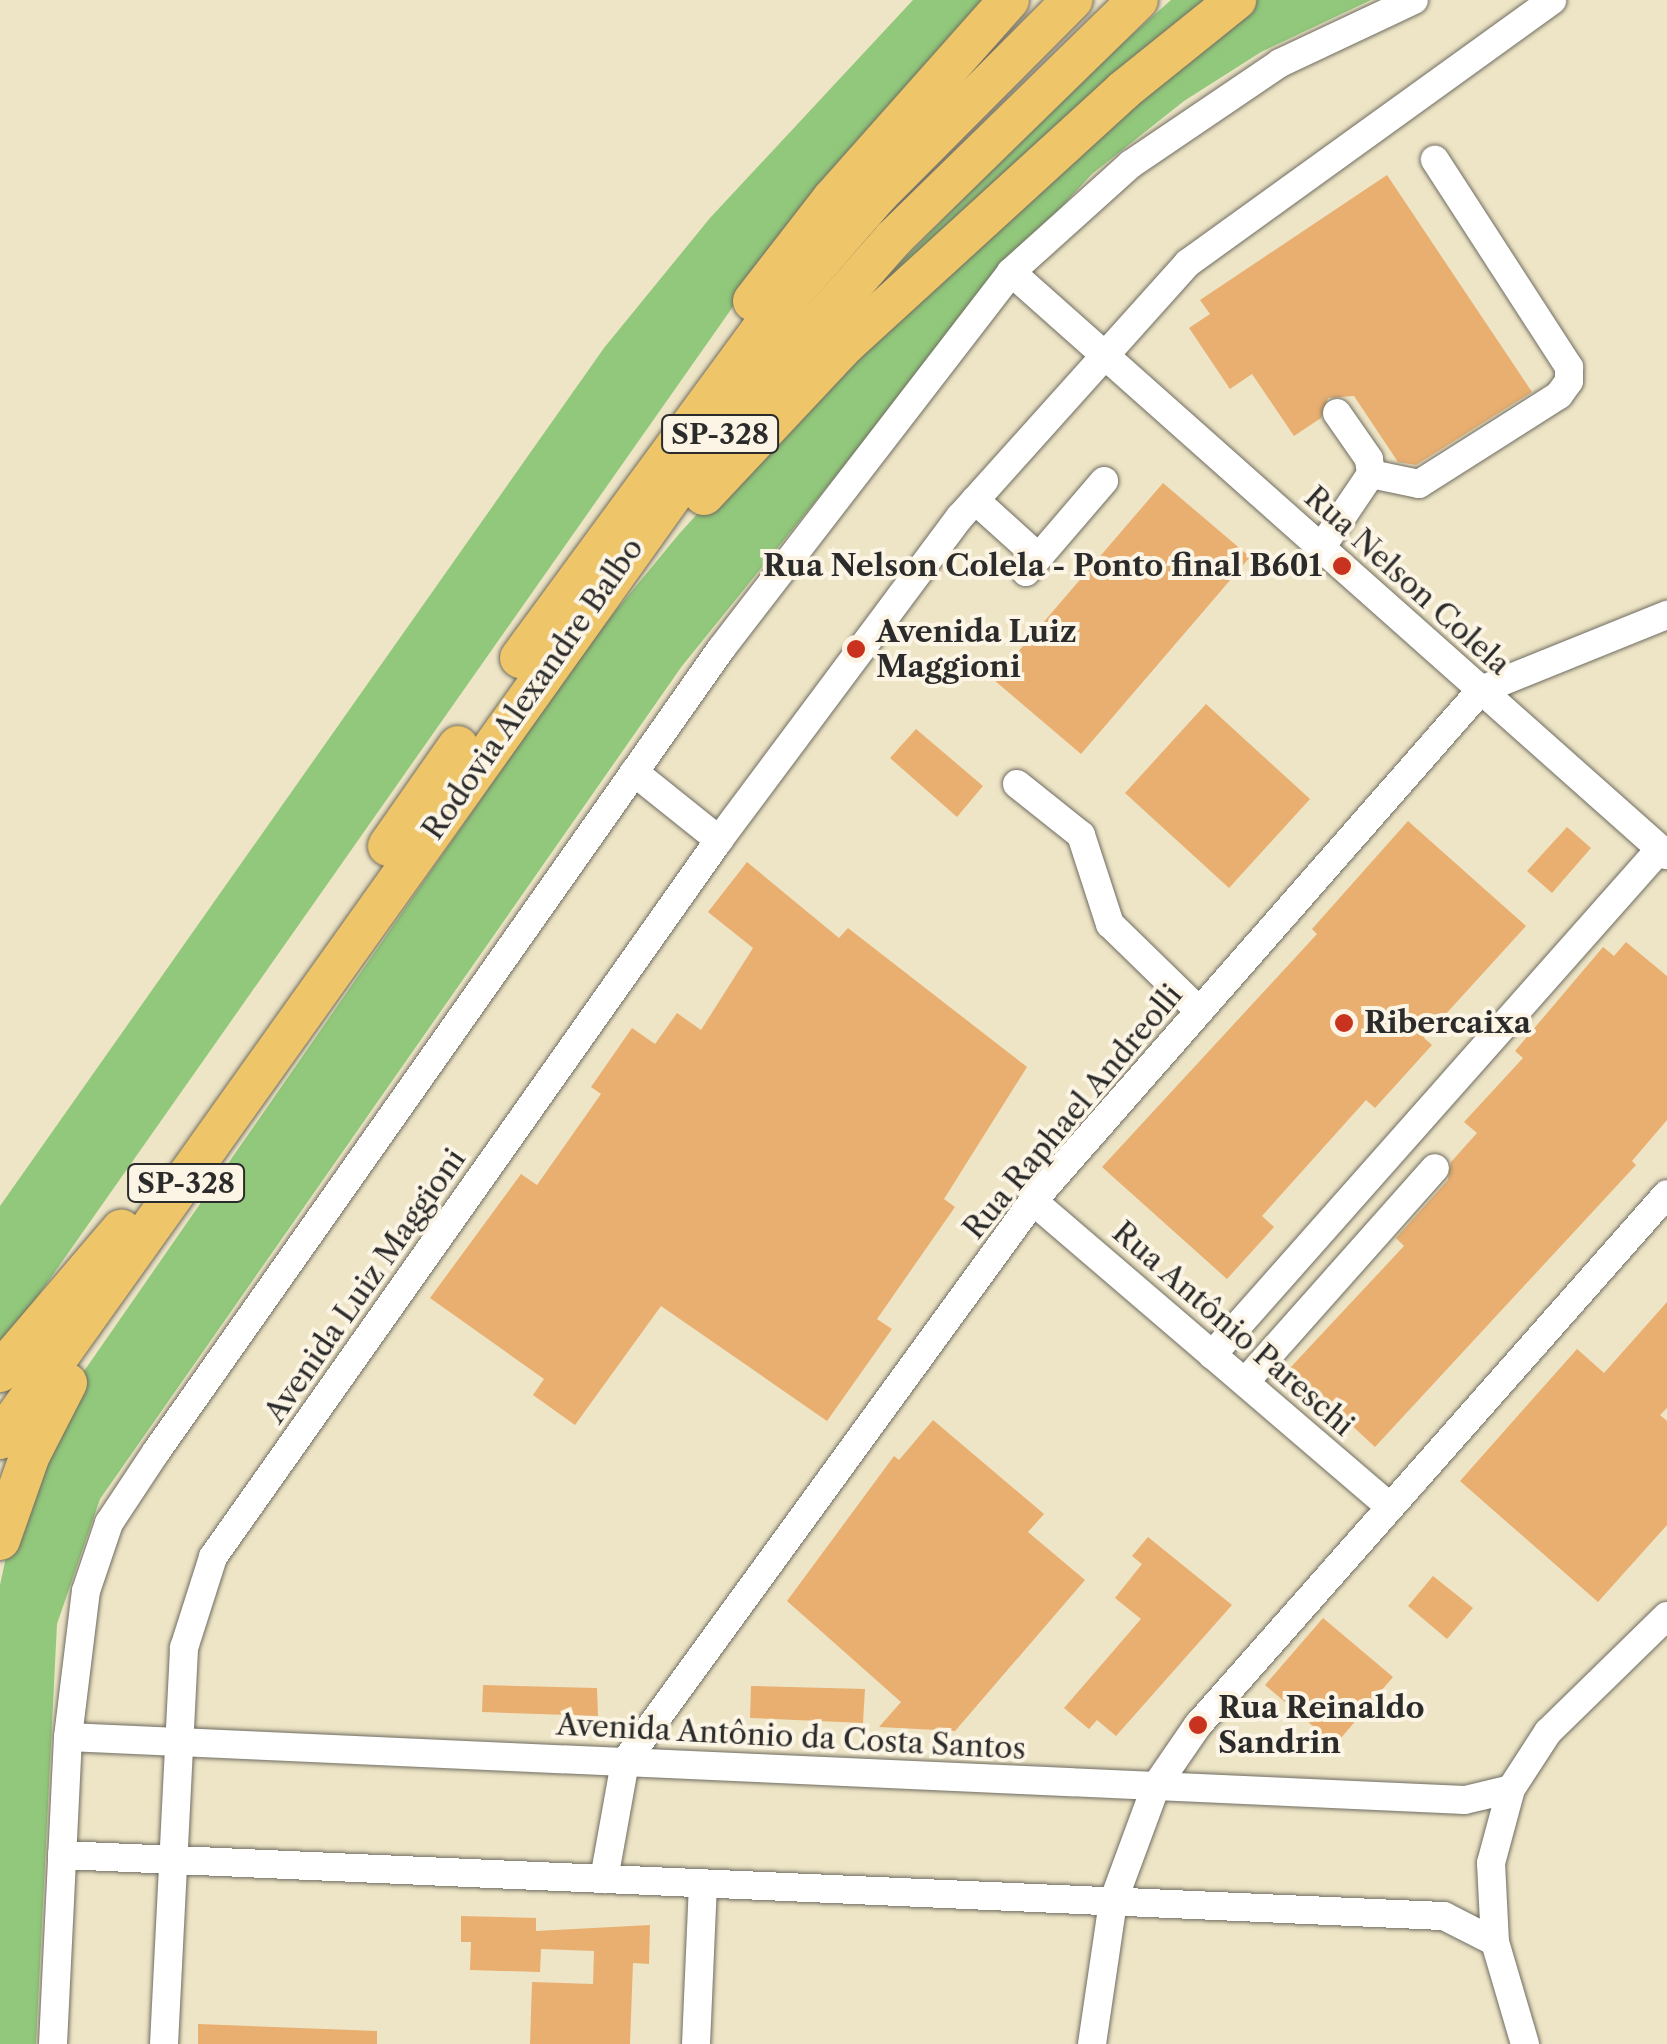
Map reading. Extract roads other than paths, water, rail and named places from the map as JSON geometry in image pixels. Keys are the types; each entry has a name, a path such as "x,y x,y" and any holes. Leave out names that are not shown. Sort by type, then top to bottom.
{"highway":[{"path":"526,649 774,272 1009,0"},
{"name":"Rodovia Alexandre Balbo","path":"0,1414 121,1230 526,649 765,325 879,194 1072,0"},
{"name":"Rodovia Alexandre Balbo","path":"0,1439 671,496 759,387 906,226 1138,0"},
{"path":"491,746 728,467 846,344 1124,90 1236,0"},
{"path":"0,1540 30,1455 62,1390 368,924"},
{"path":"0,1372 121,1230"}],"street":[{"path":"53,2044 68,1737 86,1591 110,1524 634,772 1011,272 1131,164 1230,96 1280,63 1414,0"},
{"name":"Avenida Luiz Maggioni","path":"164,2044 184,1648 213,1558 856,649 975,500 1188,263 1552,0"},
{"path":"1371,474 1418,484 1559,396 1570,380 1569,367 1435,160"},
{"name":"Rua Nelson Colela","path":"1011,272 1663,852"},
{"path":"1321,548 1371,474 1369,458 1336,414"},
{"path":"975,500 1032,564 1104,481"},
{"name":"Rua Raphael Andreolli","path":"604,1879 625,1762 1033,1201 1481,690 1667,615"},
{"path":"634,772 719,840"},
{"path":"1017,784 1081,835 1110,924 1199,1012"},
{"path":"1212,1354 1663,852"},
{"path":"1245,1382 1435,1168"},
{"path":"1092,2044 1113,1902 1156,1786 1198,1724 1667,1194"},
{"name":"Rua Antônio Pareschi","path":"1033,1201 1390,1507"},
{"path":"1525,2044 1495,1942 1491,1863 1511,1790 1548,1732 1667,1616"},
{"name":"Avenida Antônio da Costa Santos","path":"68,1737 1465,1800 1511,1790"},
{"path":"62,1856 1444,1916 1495,1942"},
{"path":"696,2044 703,1884"}],"place":[{"name":"Rua Nelson Colela - Ponto final B601","path":"1342,566"},
{"name":"Avenida Luiz Maggioni","path":"856,649"},
{"name":"Ribercaixa","path":"1344,1023"},
{"name":"Rua Reinaldo Sandrin","path":"1198,1725"}]}
